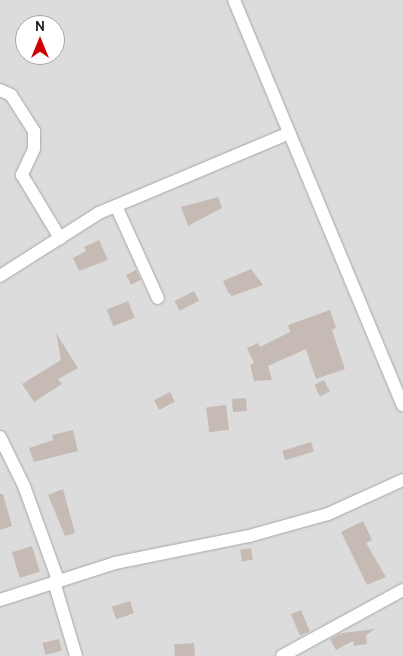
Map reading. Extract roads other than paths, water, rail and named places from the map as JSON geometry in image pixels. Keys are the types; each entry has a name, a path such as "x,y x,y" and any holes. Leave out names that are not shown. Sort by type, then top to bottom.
{"street":[{"path":"234,0 289,133 398,379 403,405"},
{"path":"0,90 11,95 34,131 34,149 22,175 60,238"},
{"path":"0,276 60,238 116,206 289,133"},
{"path":"116,206 158,298"},
{"path":"0,437 24,486 56,581 76,656"},
{"path":"0,600 56,581 328,514 403,480"},
{"path":"282,656 403,590"}]}
